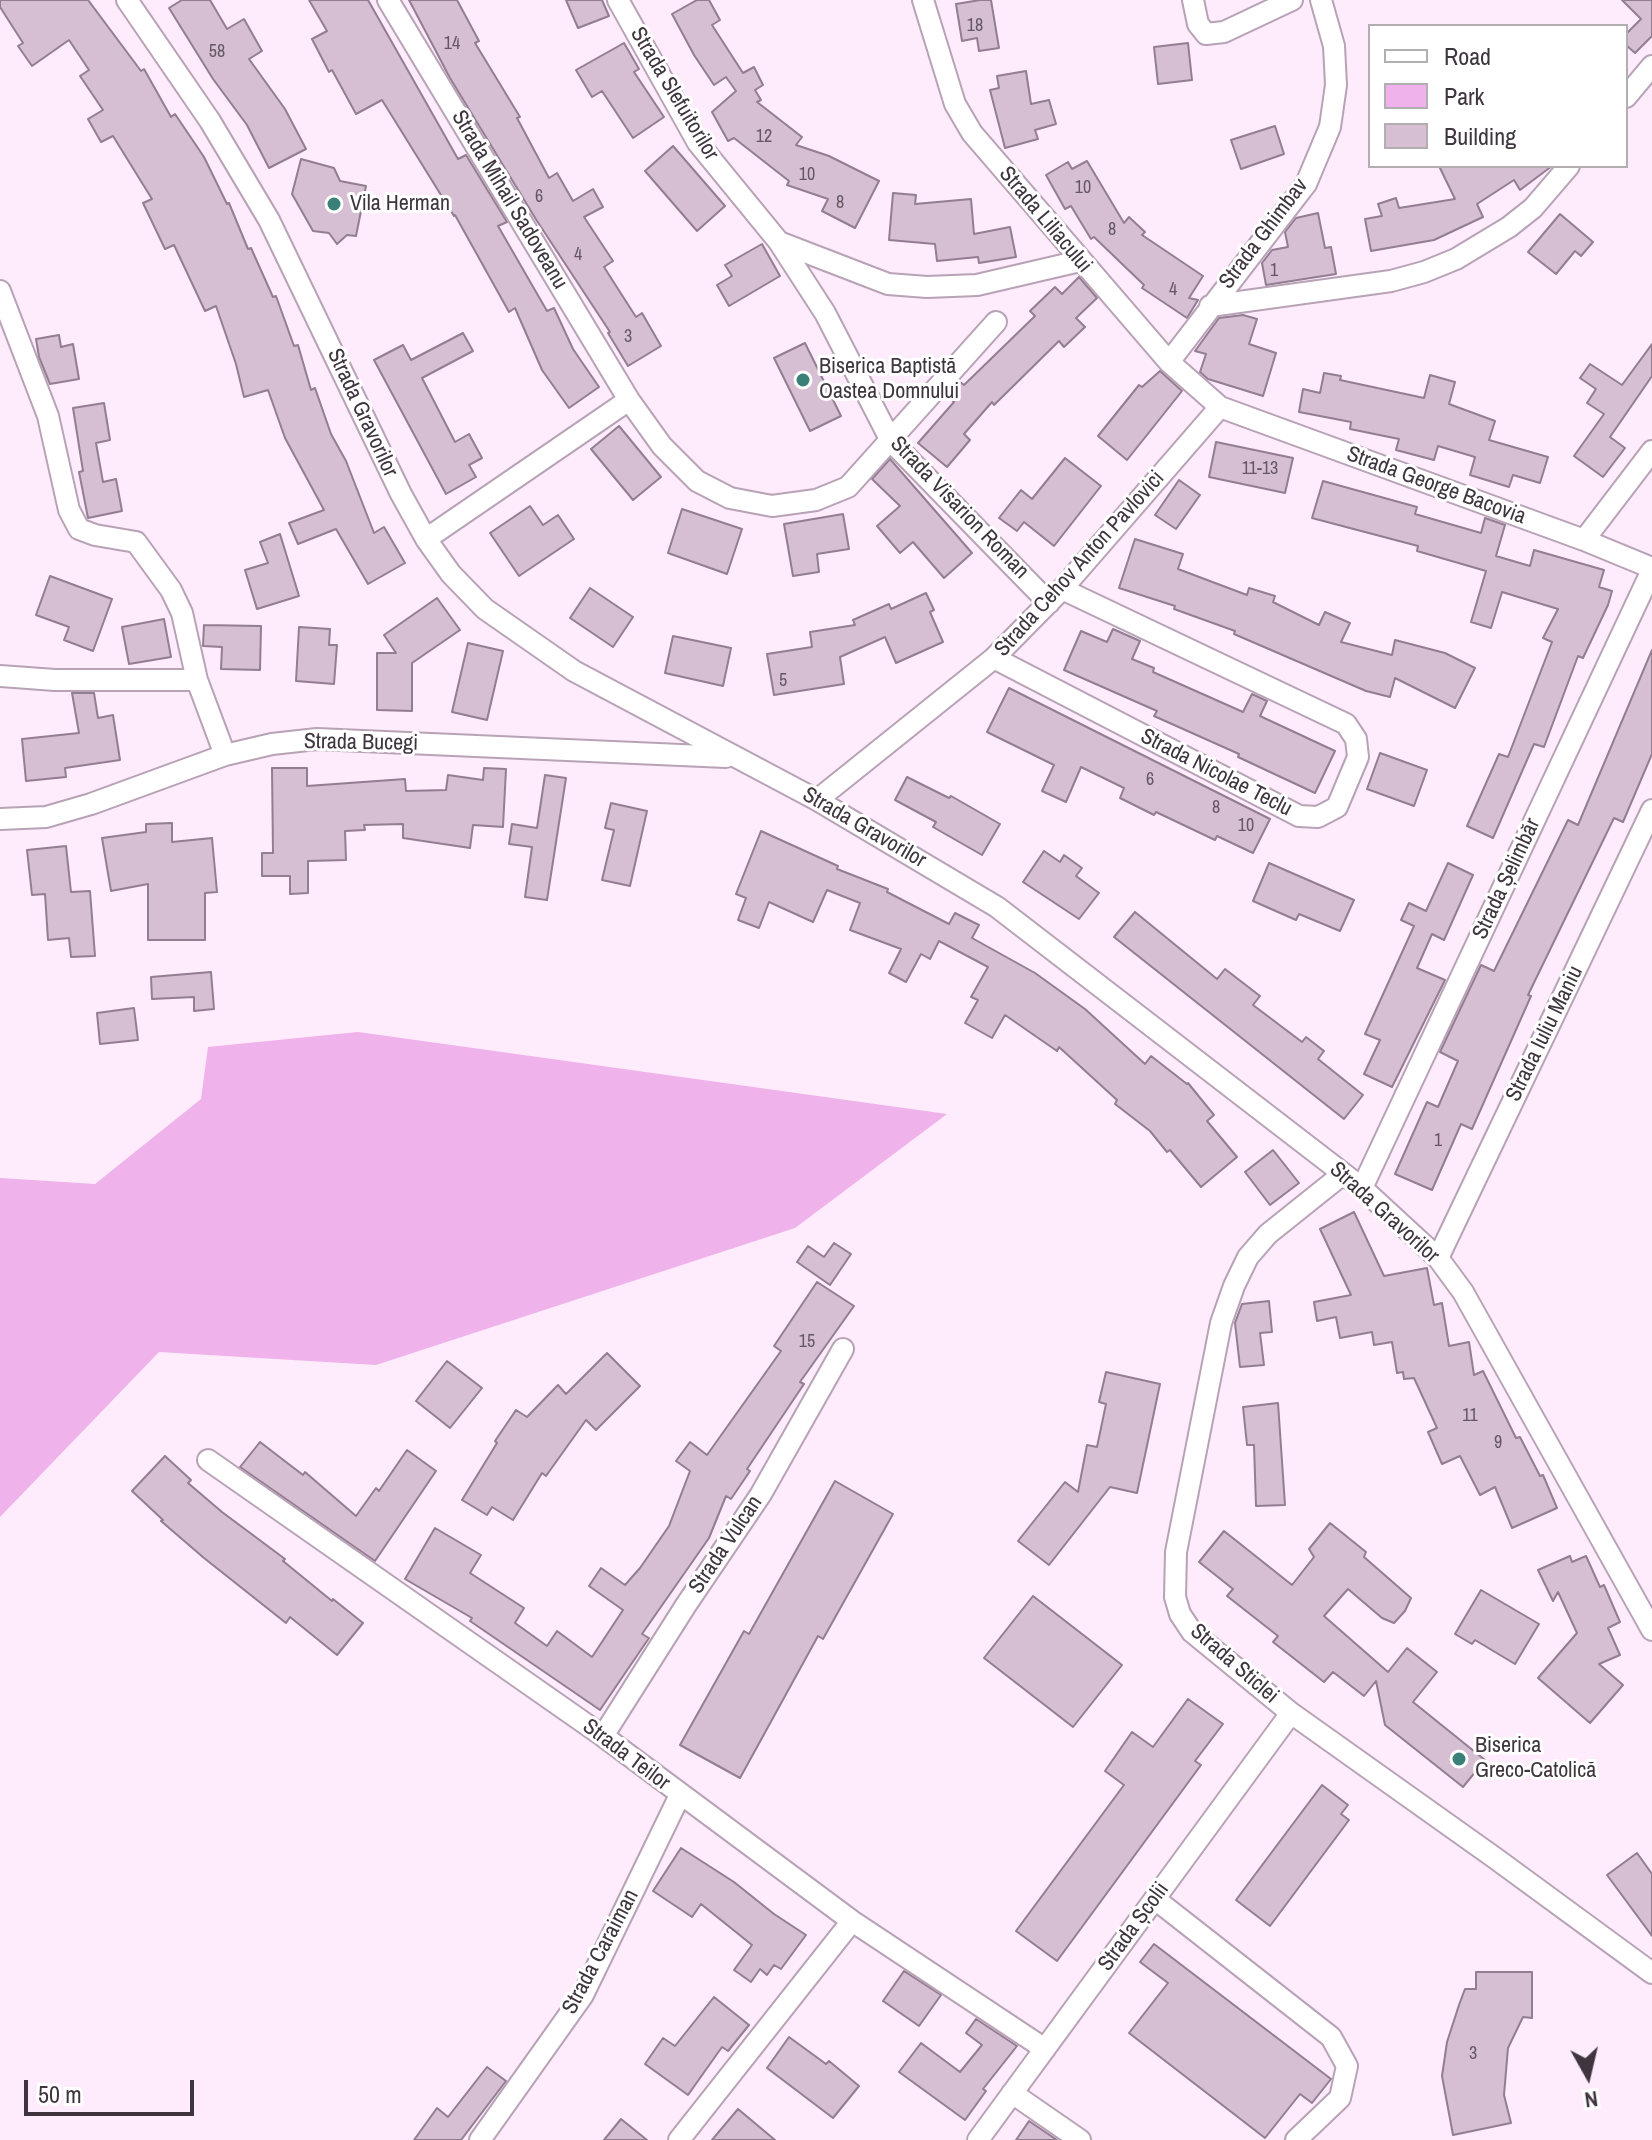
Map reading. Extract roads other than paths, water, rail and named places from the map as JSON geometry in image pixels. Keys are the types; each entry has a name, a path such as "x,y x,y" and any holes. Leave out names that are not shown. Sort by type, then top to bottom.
{"street":[{"name":"Strada Gravorilor","path":"127,0 210,121 269,220 401,494 426,539 451,574 485,609 574,671 817,800 997,907 1362,1188 1438,1258 1463,1292 1652,1630"},
{"name":"Strada Mihail Sadoveanu","path":"388,0 629,400 662,446 697,481 730,498 772,506 816,500 848,487 996,322"},
{"name":"Strada Slefuitorilor","path":"618,0 698,143 779,242 888,284 927,287 977,285 1080,261"},
{"name":"Strada Liliacului","path":"923,0 955,104 972,133 1169,362 1220,407"},
{"path":"1193,0 1198,24 1206,34 1224,32 1292,0"},
{"name":"Strada Ghimbav","path":"1169,362 1306,184 1330,127 1336,85 1335,59 1321,0"},
{"path":"1628,95 1652,66"},
{"path":"1210,306 1391,281 1424,272 1469,252 1509,227 1533,208 1567,168"},
{"name":"Strada Visarion Roman","path":"779,242 831,324 891,441 1056,596"},
{"path":"0,291 48,416 69,510 79,529 136,542 171,590 182,613 197,680 225,755"},
{"path":"426,539 629,400"},
{"name":"Strada George Bacovia","path":"1220,407 1584,540 1652,569"},
{"name":"Strada Cehov Anton Pavlovici","path":"817,800 994,658 1056,596 1220,407"},
{"path":"1584,540 1652,451"},
{"name":"Strada Șelimbăr","path":"1362,1188 1652,569"},
{"name":"Strada Nicolae Teclu","path":"994,658 1299,816 1318,817 1337,807 1358,757 1356,739 1346,724 1056,596"},
{"path":"0,676 55,680 197,680"},
{"name":"Strada Bucegi","path":"0,819 46,817 91,804 225,755 272,744 317,739 734,757"},
{"name":"Strada Iuliu Maniu","path":"1438,1258 1652,810"},
{"name":"Strada Sticlei","path":"1343,1174 1268,1234 1248,1257 1234,1286 1221,1323 1176,1552 1175,1597 1180,1614 1192,1632 1291,1713 1652,1973"},
{"name":"Strada Vulcan","path":"603,1736 761,1494 843,1349"},
{"name":"Strada Teilor","path":"208,1460 603,1736 852,1921 1045,2049"},
{"name":"Strada Școlii","path":"978,2140 1291,1713"},
{"name":"Strada Caraiman","path":"480,2140 583,1995 680,1795"},
{"path":"1155,1899 1331,2037 1347,2066 1340,2098 1296,2140"},
{"path":"679,2140 852,1921"},
{"path":"1012,2093 1080,2140"}],"place":[{"name":"Vila Herman","path":"334,204"},
{"name":"Biserica Baptistă Oastea Domnului","path":"803,380"},
{"name":"Biserica Greco-Catolică","path":"1459,1759"}]}
